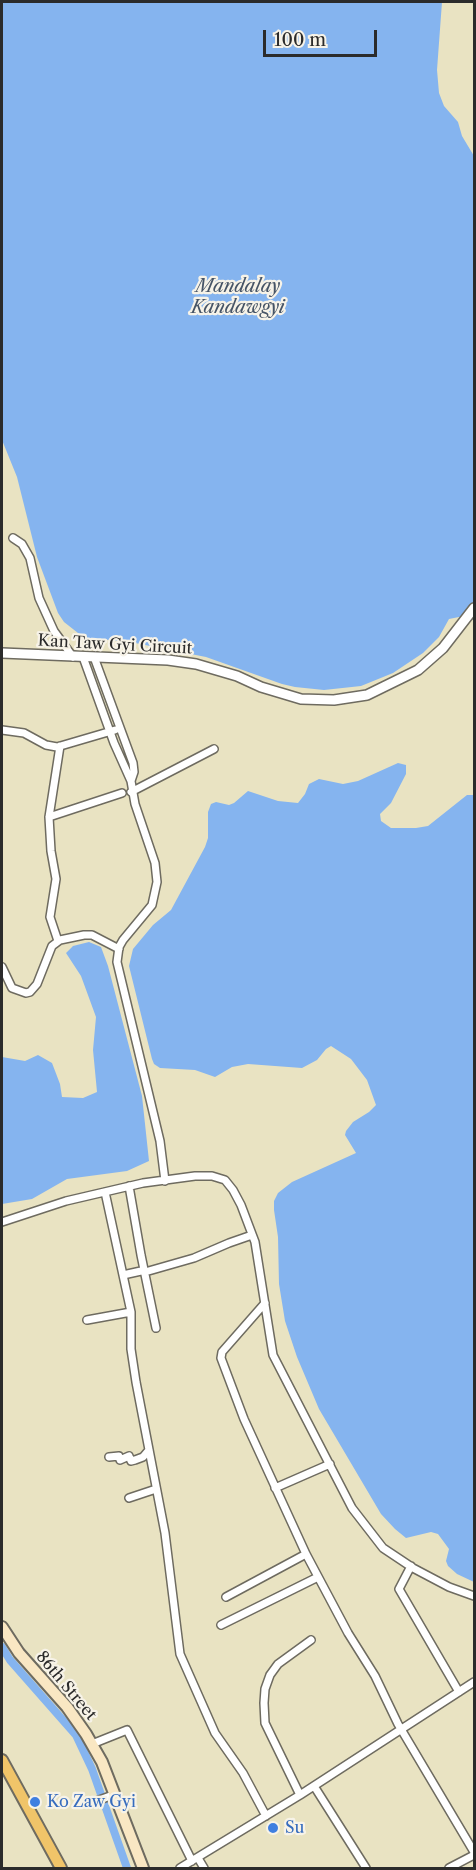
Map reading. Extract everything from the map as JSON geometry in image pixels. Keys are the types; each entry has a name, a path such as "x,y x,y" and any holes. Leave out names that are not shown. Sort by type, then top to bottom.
{"main road":[{"name":"86th Street","path":"2,1626 19,1653 76,1718 92,1744 102,1762 106,1797 143,1869"},
{"path":"2,1760 61,1869"}],"street":[{"path":"13,538 22,544 30,558 39,598 54,631 78,657 131,781"},
{"name":"Kan Taw Gyi Circuit","path":"2,654 168,660 196,664 237,676 261,687 301,699 352,699 384,688 429,662 474,608"},
{"path":"94,657 133,763 131,792 152,852 157,882 152,905 129,932 119,949 118,971 160,1141 165,1181"},
{"path":"2,730 24,733 52,747 120,729"},
{"path":"58,941 50,917 56,879 49,817 60,746"},
{"path":"131,792 213,749"},
{"path":"49,817 122,794"},
{"path":"2,968 12,988 21,993 30,992 37,984 52,946 58,941 92,935 119,949"},
{"path":"2,1222 50,1206 143,1183 195,1176 212,1176 225,1180 241,1204 252,1235 273,1355 352,1508 383,1548 449,1587 474,1596"},
{"path":"129,1186 156,1328"},
{"path":"105,1192 130,1312 131,1348 165,1533 180,1654 215,1733 243,1773 266,1816"},
{"path":"123,1275 145,1272 194,1258 252,1235"},
{"path":"265,1303 225,1347 221,1358 244,1419 306,1554 348,1634 375,1676 401,1729 474,1853 449,1869"},
{"path":"87,1320 130,1312"},
{"path":"109,1457 119,1456 120,1460 129,1456 131,1461 143,1457 149,1450"},
{"path":"275,1488 330,1464"},
{"path":"129,1498 156,1489"},
{"path":"226,1597 306,1554"},
{"path":"411,1566 399,1589 459,1692"},
{"path":"222,1625 318,1577"},
{"path":"300,1795 265,1723 264,1703 265,1689 270,1675 278,1664 311,1640"},
{"path":"180,1869 300,1795 474,1682"},
{"path":"92,1744 125,1729 128,1730 195,1860 204,1869"},
{"path":"314,1786 366,1869"},
{"path":"91,1803 106,1797"}],"water":[{"name":"Mandalay Kandawgyi","path":"2,2 442,2 437,70 439,93 444,106 458,122 462,136 474,156 474,620 459,617 449,619 439,637 423,653 393,673 361,686 324,690 282,684 206,657 130,642 88,638 64,622 58,613 37,557 17,477 2,440"},
{"path":"398,763 406,765 406,774 391,803 380,814 381,821 391,828 428,826 467,795 474,795 474,1582 457,1574 448,1566 446,1561 449,1549 438,1534 431,1532 406,1538 381,1514 319,1409 285,1321 279,1284 278,1237 274,1201 278,1193 292,1182 356,1153 345,1135 353,1122 376,1105 367,1080 351,1059 331,1046 317,1060 302,1068 248,1064 232,1067 215,1077 195,1070 160,1068 154,1064 152,1059 129,966 133,949 153,925 171,910 205,847 208,838 208,812 211,804 216,802 229,805 248,791 278,801 298,803 309,784 319,779 343,784 358,781"},
{"path":"89,942 101,947 108,966 142,1096 149,1161 127,1171 67,1179 32,1199 2,1204 2,1057 25,1061 38,1055 52,1063 62,1097 83,1098 97,1092 93,1050 96,1017 81,976 66,953 73,946"}],"waterway":[{"path":"2,1647 10,1660 76,1735 92,1769 127,1868"}],"place":[{"name":"Ko Zaw Gyi","path":"35,1802"},
{"name":"Su","path":"273,1828"}]}
